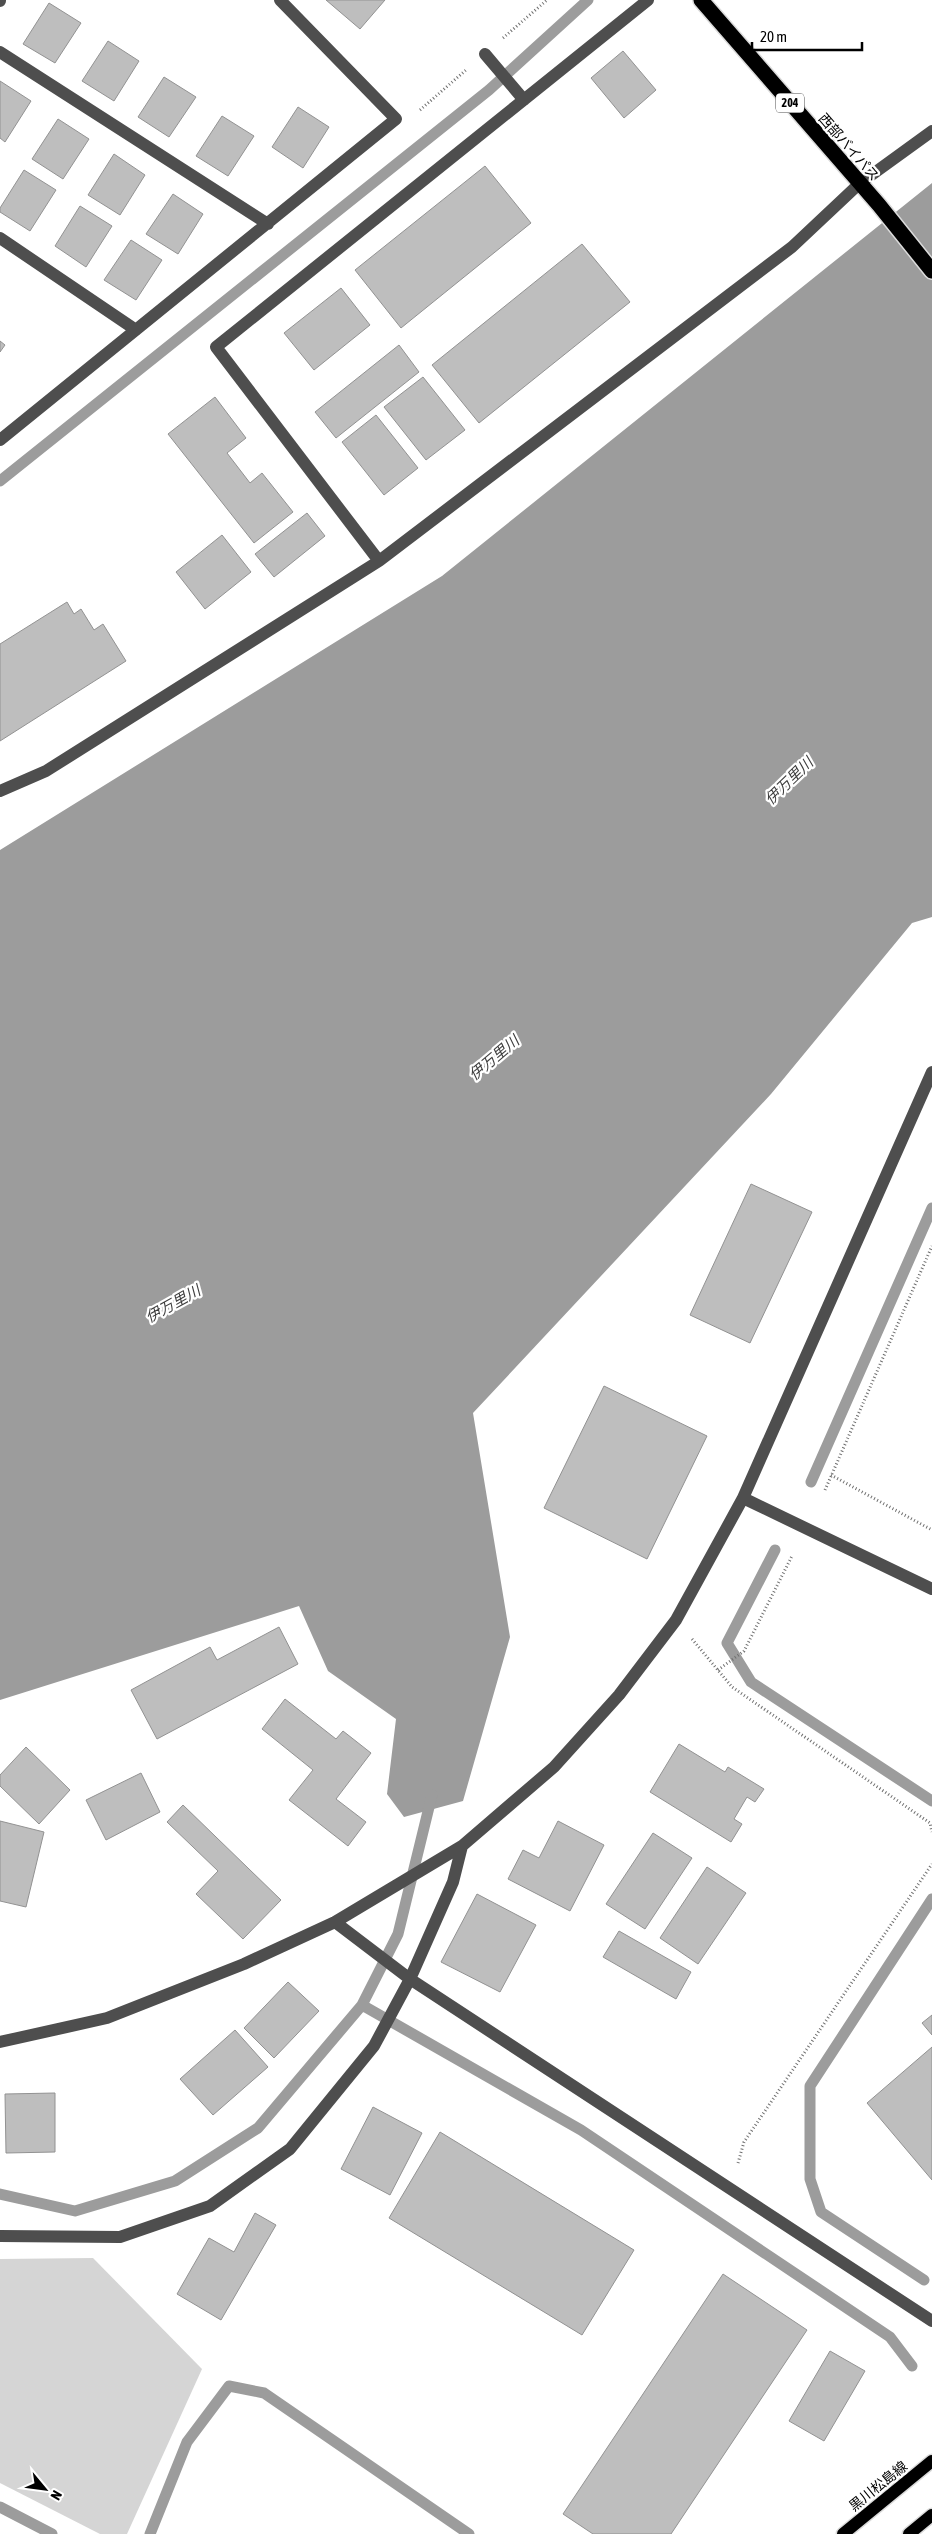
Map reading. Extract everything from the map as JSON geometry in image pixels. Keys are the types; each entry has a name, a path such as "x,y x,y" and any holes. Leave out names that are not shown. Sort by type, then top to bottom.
{"highway":[{"name":"西部バイパス","path":"701,0 879,205 932,272"}],"main road":[{"name":"黒川松島線","path":"843,2534 932,2461"},
{"path":"909,2534 932,2516"}],"street":[{"path":"0,440 396,120 280,0"},
{"path":"379,560 216,347 648,0"},
{"path":"0,52 268,224"},
{"path":"485,54 524,100"},
{"path":"0,791 46,771 379,560 784,253 859,184 932,131"},
{"path":"0,238 136,330"},
{"path":"0,2042 107,2018 244,1964 335,1922 462,1846 554,1767 619,1695 676,1620 743,1498 858,1233 932,1072"},
{"path":"743,1498 932,1589"},
{"path":"0,2236 120,2237 210,2206 290,2149 374,2046 410,1978 453,1882 462,1846"},
{"path":"335,1922 410,1978 932,2321"}],"path":[{"path":"825,1490 932,1246"},
{"path":"832,1475 932,1530"},
{"path":"718,1670 744,1652 792,1556"},
{"path":"676,1620 732,1687 930,1823 932,1832"},
{"path":"731,2189 744,2142 932,1864"}],"shaded area":[{"path":"93,2258 202,2369 127,2534 100,2534 0,2483 0,2259"}],"water":[{"name":"伊万里川","path":"932,183 932,917 912,923 771,1094 473,1413 510,1637 463,1801 404,1817 387,1794 396,1719 328,1671 299,1606 0,1700 0,850 442,576"}],"building":[{"path":"326,0 385,0 360,29"},
{"path":"49,3 81,23 55,63 23,44"},
{"path":"108,41 139,61 114,101 82,81"},
{"path":"623,51 656,90 624,118 591,78"},
{"path":"164,77 196,97 169,137 138,117"},
{"path":"0,81 31,101 5,142 0,138"},
{"path":"298,107 329,127 303,168 272,147"},
{"path":"222,116 254,136 228,176 196,156"},
{"path":"58,119 89,139 63,179 32,159"},
{"path":"114,154 145,175 120,215 88,195"},
{"path":"485,166 531,223 401,328 355,270"},
{"path":"24,170 56,190 30,231 0,212 0,208"},
{"path":"173,194 203,214 178,254 146,234"},
{"path":"80,206 112,226 86,267 55,246"},
{"path":"131,240 162,260 136,300 104,280"},
{"path":"582,244 630,302 479,423 432,365"},
{"path":"341,288 370,325 314,370 284,333"},
{"path":"0,341 5,345 0,352"},
{"path":"399,345 419,372 336,438 315,412"},
{"path":"423,377 465,430 426,460 384,407"},
{"path":"215,397 246,438 227,453 250,483 262,473 293,512 254,543 168,434"},
{"path":"376,415 418,468 384,495 342,442"},
{"path":"307,513 325,536 274,577 255,554"},
{"path":"222,535 251,572 205,609 176,572"},
{"path":"67,602 74,614 81,609 94,630 103,624 126,661 0,741 0,644"},
{"path":"751,1184 812,1212 750,1343 690,1315"},
{"path":"604,1386 707,1436 647,1559 544,1508"},
{"path":"279,1627 298,1664 157,1739 131,1690 210,1647 217,1660"},
{"path":"285,1699 336,1739 343,1731 371,1753 336,1799 366,1822 348,1846 289,1800 313,1770 262,1729"},
{"path":"679,1744 725,1772 728,1767 764,1789 755,1802 747,1797 734,1819 742,1824 731,1842 650,1792"},
{"path":"26,1747 70,1790 39,1824 0,1786 0,1775"},
{"path":"141,1773 160,1812 106,1840 86,1800"},
{"path":"183,1805 281,1900 243,1939 196,1894 218,1871 167,1822"},
{"path":"0,1821 44,1832 26,1907 0,1901"},
{"path":"558,1821 604,1845 570,1911 508,1879 523,1850 539,1858"},
{"path":"653,1833 692,1858 645,1929 606,1904"},
{"path":"707,1867 746,1893 698,1964 660,1938"},
{"path":"477,1894 536,1925 500,1992 441,1962"},
{"path":"619,1931 691,1972 676,1999 603,1957"},
{"path":"288,1982 319,2011 274,2058 244,2028"},
{"path":"932,2015 932,2035 922,2023"},
{"path":"235,2030 268,2067 213,2115 180,2079"},
{"path":"932,2047 932,2180 867,2103"},
{"path":"55,2093 55,2152 6,2153 5,2094"},
{"path":"373,2107 422,2133 390,2195 341,2169"},
{"path":"440,2132 634,2250 582,2335 389,2218"},
{"path":"255,2213 276,2225 221,2320 177,2294 209,2238 234,2252"},
{"path":"723,2274 807,2330 671,2534 593,2534 563,2514"},
{"path":"830,2351 865,2371 824,2441 789,2421"}],"waterway":[{"path":"0,481 489,90 588,0"},
{"path":"811,1482 932,1208"},
{"path":"775,1550 727,1643 751,1682 932,1801"},
{"path":"0,2194 75,2211 175,2181 258,2128 362,2005 398,1934 432,1795"},
{"path":"924,2280 821,2212 810,2179 810,2086 932,1899"},
{"path":"362,2005 581,2130 890,2337 912,2366"},
{"path":"150,2534 187,2442 229,2386 264,2393 469,2534"},
{"path":"0,2507 52,2534"}]}
